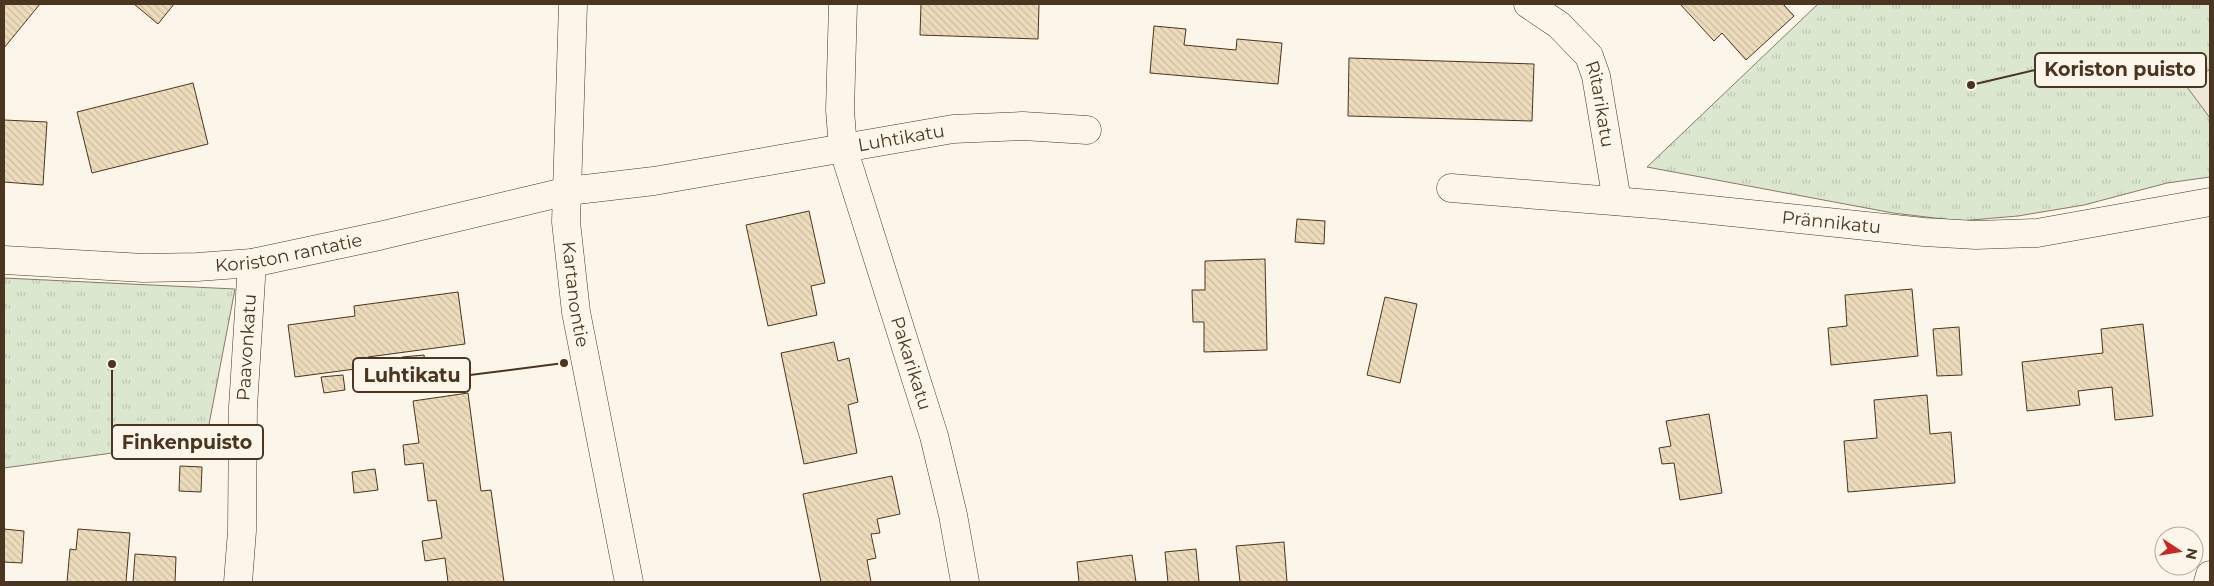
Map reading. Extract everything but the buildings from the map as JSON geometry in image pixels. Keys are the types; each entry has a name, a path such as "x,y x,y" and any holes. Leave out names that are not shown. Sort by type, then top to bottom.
{"street":[{"name":"Kartanontie","path":"573,4 566,222 576,312 628,582"},
{"name":"Pakarikatu","path":"843,4 840,110 843,148 934,436 953,515 965,582"},
{"name":"Ritarikatu","path":"1528,4 1559,25 1589,56 1596,76 1617,201"},
{"name":"Luhtikatu","path":"568,191 654,181 953,129 1023,126 1087,130"},
{"name":"Prännikatu","path":"1450,188 1617,201 1924,232 1976,235 2037,232 2210,202"},
{"name":"Koriston rantatie","path":"4,260 144,268 197,268 252,263 379,236 568,191"},
{"name":"Paavonkatu","path":"238,582 242,531 243,407 252,263"},
{"path":"2208,582 2210,575"}],"green space":[{"path":"1818,4 2210,4 2210,177 2167,183 2084,205 2018,216 1960,221 1893,213 1647,167"},
{"path":"4,278 235,289 206,440 4,468"}],"shaded area":[{"path":"2210,69 2210,118 2187,87"}],"place":[{"name":"Koriston puisto","path":"1971,85"},
{"name":"Luhtikatu","path":"564,363"},
{"name":"Finkenpuisto","path":"112,364"}]}
